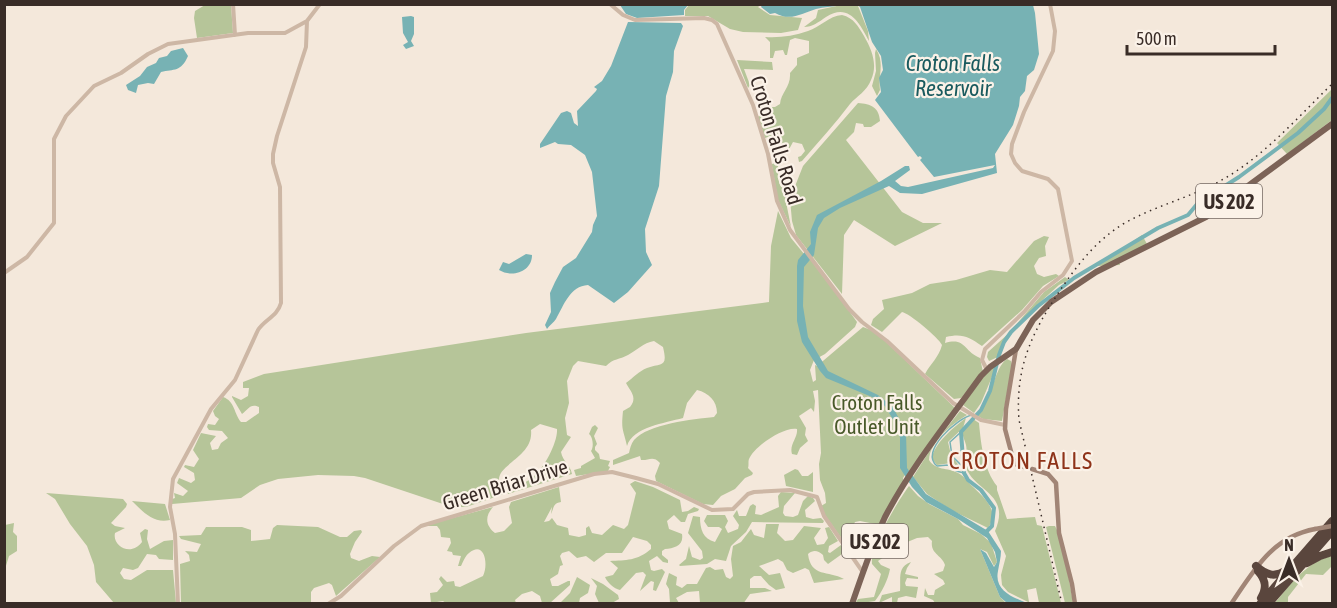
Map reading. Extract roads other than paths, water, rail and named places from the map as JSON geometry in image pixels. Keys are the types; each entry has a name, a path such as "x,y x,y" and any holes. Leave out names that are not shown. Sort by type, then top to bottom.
{"highway":[{"path":"1268,603 1332,521"},
{"path":"1258,603 1332,528"},
{"path":"1255,568 1274,575 1332,552"},
{"path":"1255,568 1265,584 1264,592 1258,603"}],"main road":[{"name":"US 202","path":"852,603 882,525 912,474 987,370 1016,350 1030,324 1043,308 1090,276 1206,217 1332,124"},
{"path":"1016,350 1005,425 1006,433 1012,456 1017,465 1050,475 1057,486 1059,533 1075,603"},
{"path":"1231,603 1268,552 1283,541 1315,529 1332,528"}],"street":[{"path":"233,4 236,35"},
{"path":"4,273 27,256 54,223 56,212 54,139 66,116 94,86 121,73 148,54 168,44 258,33 281,34 307,21 320,4"},
{"name":"Croton Falls Road","path":"610,4 623,15 635,20 704,18 712,20 719,27 753,105 768,154 779,206 788,226 859,319 887,341 959,407 978,419 1005,425"},
{"path":"987,370 982,360 985,349 1027,309 1041,292 1068,269 1072,258 1058,189 1048,179 1022,171 1011,154 1012,144 1024,112 1053,51 1055,36 1050,4"},
{"path":"178,603 175,534 170,507 173,479 211,409 235,380 260,327 277,313 281,303 280,187 273,163 273,154 306,47 307,21"},
{"name":"Green Briar Drive","path":"328,603 341,596 394,546 421,526 584,476 609,472 658,484 712,510 733,509 748,494 754,492 790,490 817,497 824,516 863,573"}],"water":[{"path":"620,5 688,5 684,10 684,15 637,18 626,14"},
{"path":"762,5 840,5 786,17 775,13 770,14 761,7"},
{"name":"Croton Falls Reservoir","path":"857,5 1033,5 1039,54 1034,70 1027,76 1025,91 1020,97 1013,125 995,154 997,173 922,194 900,193 889,186 840,208 824,218 818,228 814,255 804,267 803,306 808,337 828,371 878,395 893,407 906,433 907,468 926,494 988,531 1001,551 997,578 1001,588 1027,603 1007,603 1000,597 980,549 986,553 994,567 997,562 995,552 987,538 926,502 912,487 900,468 898,428 885,406 872,397 826,378 802,342 797,321 797,266 798,260 811,244 810,232 817,215 905,166 909,166 910,170 895,181 901,186 908,187 993,168 995,165 934,177 920,160 922,158 918,157 875,100 881,92 879,78 883,70 881,56 872,42 860,7"},
{"path":"402,17 414,17 414,34 411,41 414,46 406,49 403,45 408,42 403,33"},
{"path":"628,22 681,23 683,26 674,51 673,72 666,96 659,186 645,229 646,252 652,265 628,292 614,303 588,285 577,289 568,297 556,319 547,329 545,325 551,312 550,293 563,267 576,258 592,232 597,216 592,172 585,155 571,145 555,142 540,148 540,144 561,113 567,111 571,113 574,123 578,126 577,111 596,91 594,87 602,81 611,66"},
{"path":"183,48 188,56 183,65 161,72 154,84 138,85 136,93 128,90 126,85 140,76 147,67 156,63 159,58 167,56 171,51"},
{"path":"526,254 532,255 531,261 529,266 520,272 510,273 499,270 503,262 509,264"}],"waterway":[{"path":"985,533 992,526 994,508 981,490 968,480 964,473 961,432 981,410 990,391 999,355 1011,332 1038,306 1074,278 1158,228 1188,215 1198,203 1239,177 1298,133 1324,109 1332,98"},
{"path":"964,473 948,465 937,466 933,460 933,453 942,436 965,417 972,415"},
{"path":"961,432 950,442 952,456 963,467"}],"railway":[{"path":"1062,604 1019,420 1020,383 1034,335 1061,289 1088,253 1104,238 1136,217 1214,184 1242,167 1282,134 1332,84"}],"district":[{"name":"CROTON FALLS","path":"1021,460"}],"park label":[{"name":"Croton Falls Outlet Unit","path":"877,414"}]}
